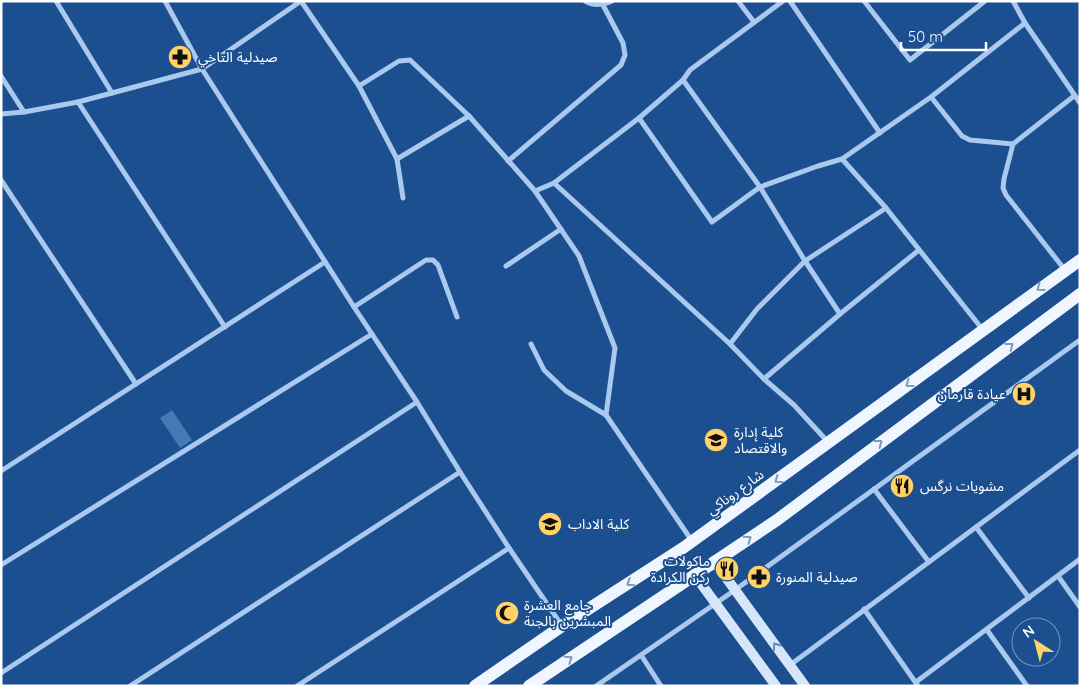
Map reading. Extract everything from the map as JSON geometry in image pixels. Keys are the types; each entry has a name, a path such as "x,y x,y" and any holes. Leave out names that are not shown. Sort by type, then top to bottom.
{"main road":[{"name":"شارع روناكي","path":"475,686 562,626 692,542 1080,260"},
{"path":"529,686 777,520 1080,294"},
{"path":"714,561 805,686"},
{"path":"694,574 776,686"}],"street":[{"path":"56,1 112,93"},
{"path":"165,1 202,69 509,548 562,626"},
{"path":"1,114 24,112 78,102 202,69 301,1 359,86 397,159 403,198"},
{"path":"585,1 590,4 603,5 612,1"},
{"path":"738,1 754,22"},
{"path":"535,191 554,182 639,118 683,80 690,70 783,1"},
{"path":"790,1 880,133"},
{"path":"864,1 910,60 985,1"},
{"path":"1013,1 1025,23 1080,103"},
{"path":"508,161 621,65 624,55 623,43 603,5"},
{"path":"639,118 712,222 760,188 842,159 931,97 1025,23"},
{"path":"359,86 399,61 410,60 469,116 535,191 579,256 615,348 606,415"},
{"path":"1,76 24,112"},
{"path":"683,80 760,188 840,314"},
{"path":"1066,270 1006,195 1003,188 1012,144 1074,96"},
{"path":"931,97 962,136 970,140 1012,144"},
{"path":"78,102 224,327"},
{"path":"397,159 469,116"},
{"path":"842,159 886,208 983,330"},
{"path":"1,180 136,384"},
{"path":"554,182 730,344 794,405 828,443"},
{"path":"730,344 757,309 805,261 886,208"},
{"path":"506,266 561,229"},
{"path":"764,378 919,250"},
{"path":"354,307 426,260 433,260 438,265 457,317"},
{"path":"1,471 325,262"},
{"path":"1,565 372,334"},
{"path":"597,686 716,604 1080,340"},
{"path":"531,344 544,370 566,391 606,415 692,542"},
{"path":"1,673 417,402"},
{"path":"790,664 1080,450"},
{"path":"130,686 460,472"},
{"path":"874,489 929,562"},
{"path":"976,527 1029,598"},
{"path":"297,686 509,548"},
{"path":"864,610 917,684 1080,560"},
{"path":"1058,576 1080,607"},
{"path":"986,630 1027,686"},
{"path":"641,655 661,686"}],"building":[{"path":"172,410 192,440 180,448 160,418"}],"place":[{"name":"صيدلية التاخي","path":"180,57"},
{"name":"عيادة قارمان","path":"1024,394"},
{"name":"كلية إدارة والاقتصاد","path":"716,440"},
{"name":"مشويات نرگس","path":"902,486"},
{"name":"كلية الاداب","path":"550,524"},
{"name":"ماكولات ركن الكرادة","path":"727,569"},
{"name":"صيدلية المنورة","path":"759,577"},
{"name":"جامع العشرة المبشرين بالجنة","path":"507,613"}]}
